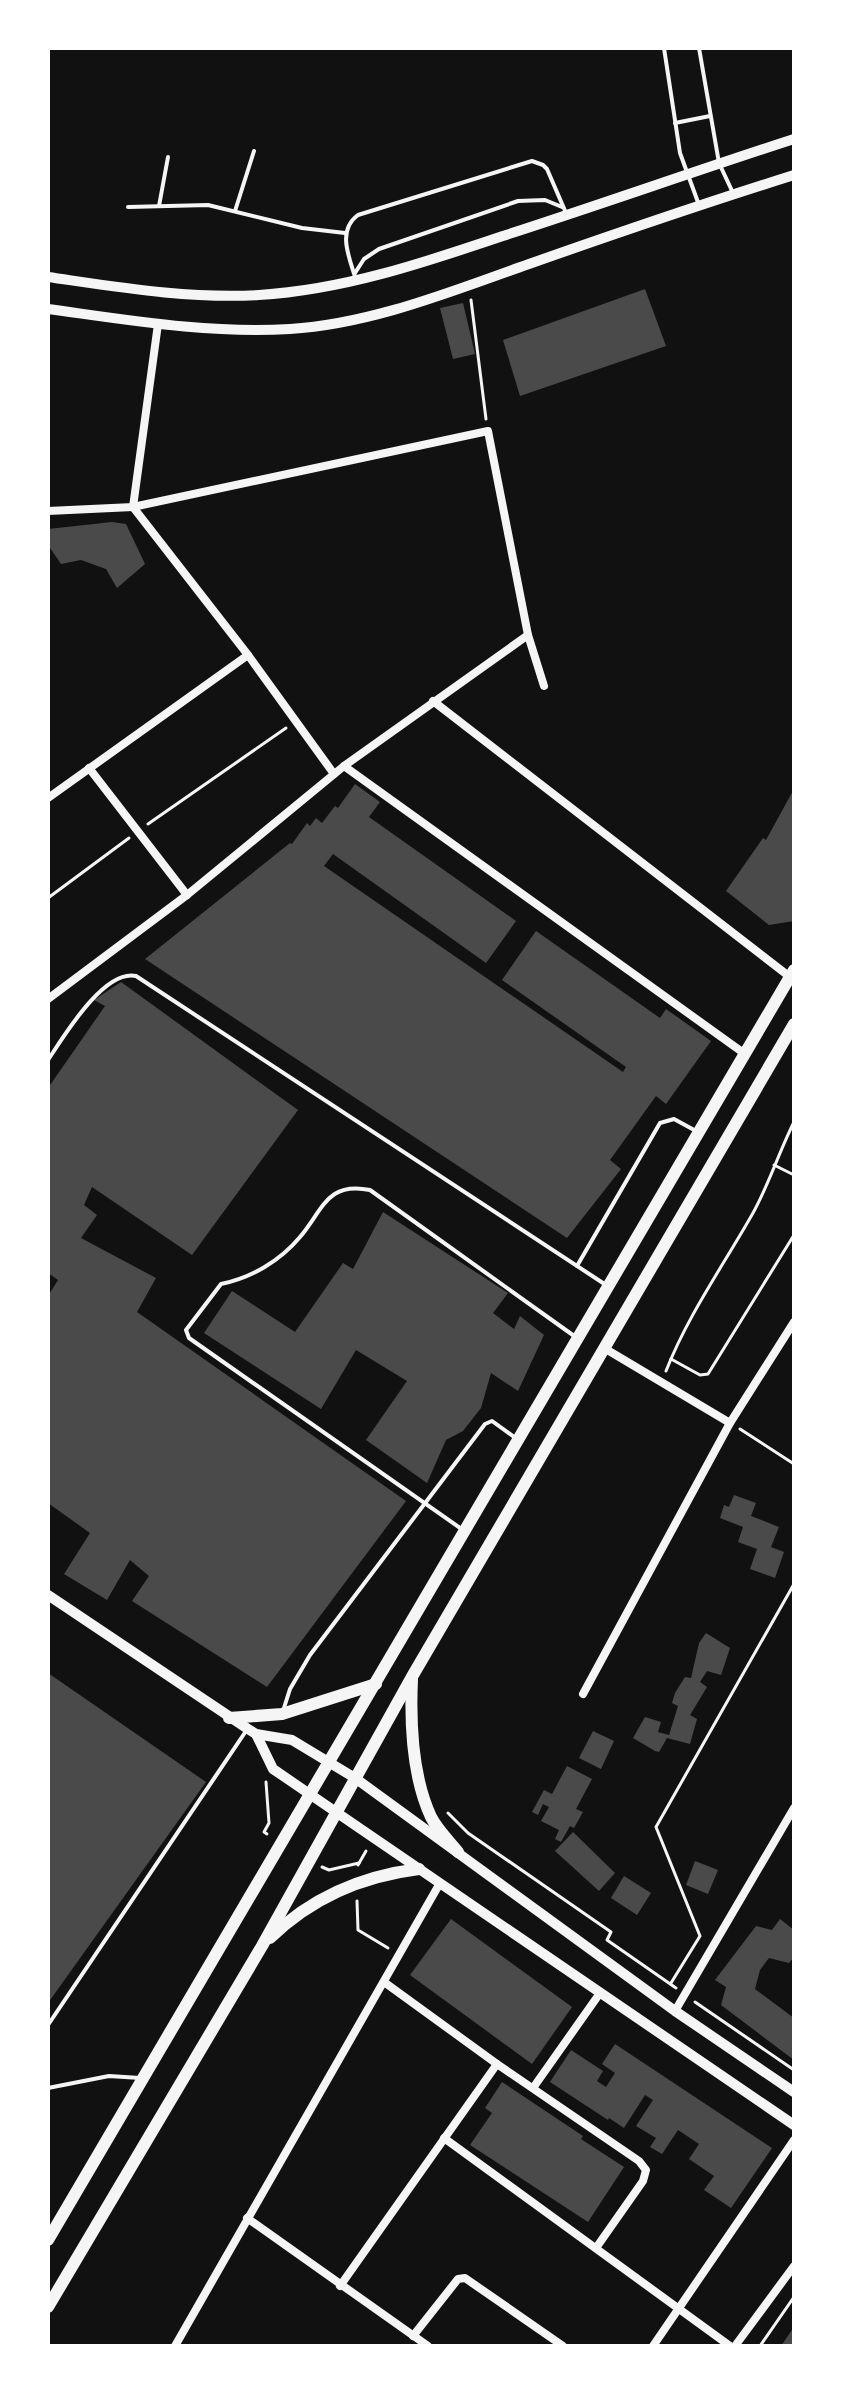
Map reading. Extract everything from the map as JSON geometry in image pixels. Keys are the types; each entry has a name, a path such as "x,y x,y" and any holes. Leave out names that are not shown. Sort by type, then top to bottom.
{"main road":[{"path":"48,2240 792,974"},
{"path":"48,2307 262,1946 413,1675 794,1024"},
{"path":"413,1675 412,1728 421,1782 432,1818 458,1852"},
{"path":"229,1718 282,1714 376,1684"},
{"path":"262,1946 300,1912 322,1898 357,1883 394,1872 419,1869"}],"street":[{"path":"48,277 168,294 258,295 320,289 794,139"},
{"path":"48,309 158,324 258,330 303,328 371,315 469,286 794,175"},
{"path":"158,324 133,507 248,655 334,774"},
{"path":"48,511 133,507 488,431 528,635 544,686"},
{"path":"48,999 187,895 344,766 528,635"},
{"path":"48,798 248,655"},
{"path":"433,701 792,974"},
{"path":"344,766 745,1054"},
{"path":"89,768 187,895"},
{"path":"583,1694 730,1423 794,1322"},
{"path":"604,1348 730,1423"},
{"path":"48,1595 229,1718 252,1731 292,1740 355,1778 675,2011 794,2092"},
{"path":"252,1731 273,1769 794,2125"},
{"path":"675,2011 794,1808"},
{"path":"175,2346 440,1883"},
{"path":"384,1982 639,2161 646,2170 643,2181 596,2248"},
{"path":"533,2088 600,1993"},
{"path":"340,2286 497,2064"},
{"path":"444,2138 733,2346 794,2266"},
{"path":"653,2346 794,2140"},
{"path":"247,2218 428,2346"},
{"path":"413,2336 458,2279 465,2278 563,2346"}],"lane":[{"path":"664,48 686,174 699,205"},
{"path":"699,48 719,163 734,194"},
{"path":"675,123 710,116"},
{"path":"235,211 254,151"},
{"path":"159,206 168,157"},
{"path":"355,277 345,233 358,215 532,161 547,169 565,212"},
{"path":"355,277 364,259 379,249 518,201 545,200 565,212"},
{"path":"128,207 208,205 302,228 345,233"},
{"path":"48,1060 90,1002 123,976 136,976 608,1286"},
{"path":"577,1266 660,1123 674,1119 698,1133"},
{"path":"465,1532 189,1338 186,1330 221,1284 260,1271 299,1238 317,1210 340,1190 353,1186 370,1190 578,1338"},
{"path":"282,1714 290,1689 310,1655 485,1424 492,1421 519,1440"},
{"path":"48,2025 252,1731"},
{"path":"48,2088 109,2076 144,2079"}],"path":[{"path":"469,286 488,431"},
{"path":"48,898 296,721"},
{"path":"662,1382 721,1263 753,1212 794,1122"},
{"path":"774,1165 794,1175"},
{"path":"671,1359 700,1375 708,1374 794,1235"},
{"path":"730,1423 794,1464"},
{"path":"671,1984 700,1936 656,1827 794,1584"},
{"path":"446,1811 468,1833 611,1932 607,1940 794,2070"},
{"path":"374,1837 359,1863 358,1930 399,1955"},
{"path":"309,1859 329,1870 359,1863"},
{"path":"760,2346 794,2297"}],"building":[{"path":"645,289 666,346 520,396 503,340"},
{"path":"463,303 475,354 453,359 440,308"},
{"path":"112,522 126,524 145,564 117,588 106,569 81,560 61,564 48,545 48,529"},
{"path":"355,784 380,802 369,817 516,921 486,963 333,854 324,866 623,1072 626,1067 502,980 536,931 660,1018 666,1009 711,1041 666,1104 656,1096 610,1160 621,1169 567,1238 145,959 292,844 307,823 310,826 316,818 322,823 335,806 338,808"},
{"path":"794,789 794,921 769,925 726,891 763,838 766,840"},
{"path":"121,982 298,1110 192,1255 92,1187 84,1205 97,1215 81,1238 156,1278 137,1312 406,1501 267,1687 132,1601 149,1576 130,1560 107,1600 64,1574 90,1533 48,1503 48,1296 58,1280 48,1273 48,1088 105,1006 94,1000"},
{"path":"383,1212 508,1293 493,1313 514,1329 520,1316 544,1335 518,1391 491,1373 481,1408 463,1431 446,1440 427,1483 366,1440 407,1381 356,1350 321,1409 204,1333 232,1291 295,1332 343,1263 353,1269"},
{"path":"734,1495 756,1503 751,1516 779,1527 771,1547 784,1552 775,1578 750,1569 757,1549 738,1542 743,1527 720,1518 724,1505 729,1507"},
{"path":"706,1633 730,1648 721,1675 707,1671 700,1682 707,1687 690,1715 697,1719 690,1744 667,1738 659,1752 655,1751 633,1738 645,1717 661,1722 658,1732 669,1735 678,1706 672,1703 675,1693 685,1677 691,1678 699,1643"},
{"path":"48,1673 206,1782 48,2003"},
{"path":"593,1731 614,1741 601,1769 579,1758"},
{"path":"567,1766 592,1779 576,1809 583,1812 561,1842 555,1839 559,1830 541,1821 549,1807 543,1804 538,1815 532,1812 544,1790 552,1794"},
{"path":"573,1832 615,1873 599,1891 555,1851"},
{"path":"695,1861 718,1870 708,1894 686,1885"},
{"path":"624,1876 651,1893 637,1915 611,1898"},
{"path":"451,1919 572,2007 532,2064 410,1975"},
{"path":"780,1919 794,1930 794,1957 789,1963 769,1958 760,1970 755,1989 794,2018 794,2060 721,2005 726,1987 715,1980 756,1926 772,1930"},
{"path":"615,2044 772,2148 731,2208 704,2190 714,2176 689,2159 699,2144 678,2130 662,2154 650,2147 656,2138 636,2126 653,2100 645,2095 624,2128 550,2082 571,2050 603,2071 597,2081 606,2087 615,2073 602,2064"},
{"path":"502,2082 624,2167 588,2222 470,2145 492,2113 485,2108"},
{"path":"794,2327 794,2346 781,2346"}]}
